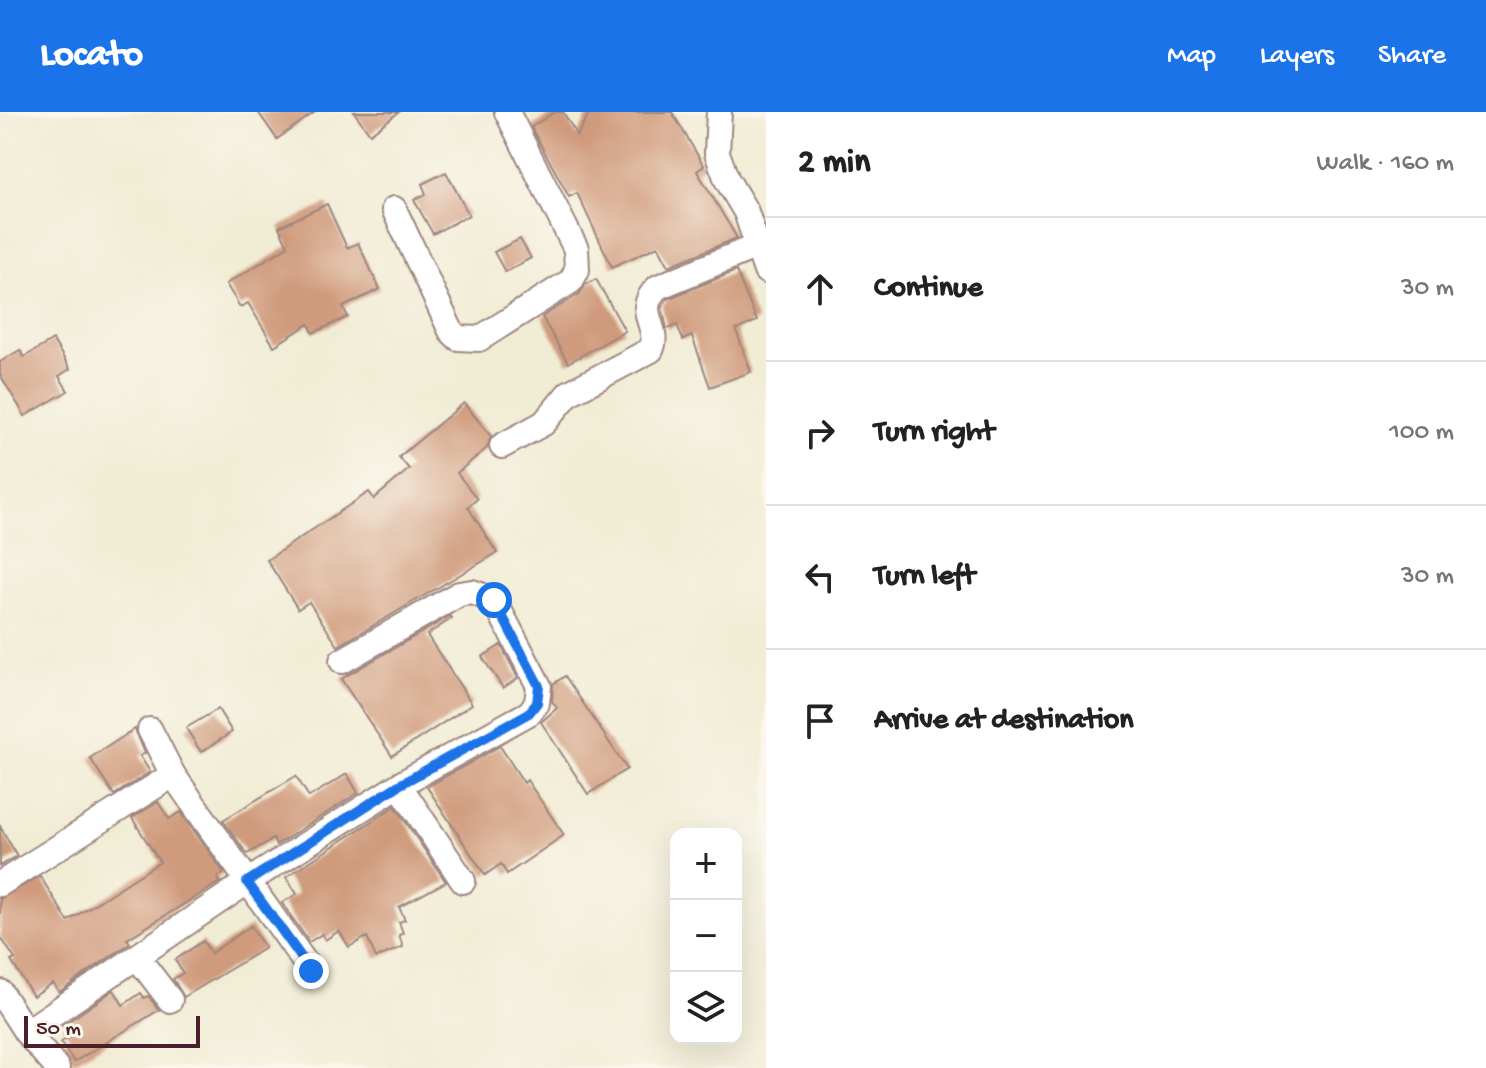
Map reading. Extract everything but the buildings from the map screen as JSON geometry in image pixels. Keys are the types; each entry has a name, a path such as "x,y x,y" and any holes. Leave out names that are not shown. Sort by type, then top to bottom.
{"street":[{"path":"394,209 451,331 458,338 479,339 571,281 577,270 576,249 507,112"},
{"path":"719,112 717,153 727,180 756,209 757,246 766,271"},
{"path":"502,446 544,423 569,393 651,350 654,344 646,307 649,295 658,287 757,246"},
{"path":"26,1032 247,882 399,785 529,713 537,703 539,686 494,600 472,592 459,594 342,661"},
{"path":"150,730 173,775 311,971"},
{"path":"0,884 173,775"},
{"path":"399,785 463,881"},
{"path":"137,957 170,1000"},
{"path":"0,992 26,1032 57,1068"}],"route":[{"path":"311,971 247,882 399,785 529,713 540,695 539,686 494,600"}]}
